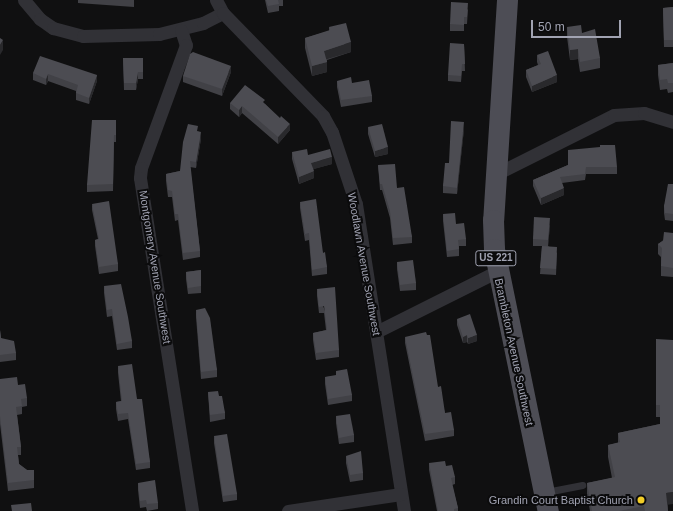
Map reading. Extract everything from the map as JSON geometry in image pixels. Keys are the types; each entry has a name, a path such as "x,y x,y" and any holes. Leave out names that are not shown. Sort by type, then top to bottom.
{"main road":[{"name":"Brambleton Avenue Southwest","path":"507,0 493,220 498,271 546,502"}],"street":[{"path":"24,0 40,19 68,34 121,37 181,30 223,13 216,0"},
{"name":"Woodlawn Avenue Southwest","path":"223,13 323,116 332,132 356,204 404,511"},
{"name":"Montgomery Avenue Southwest","path":"181,30 186,44 141,168 140,178 192,511"},
{"path":"496,174 588,126 614,115 644,113 673,122"},
{"path":"376,332 498,271"},
{"path":"288,511 401,494"}],"lane":[{"path":"546,502 582,485"}],"building":[{"path":"266,0 278,0 279,4 268,6"},
{"path":"451,2 468,3 467,17 464,17 464,25 450,24"},
{"path":"673,7 673,40 664,40 663,8"},
{"path":"346,23 351,42 324,51 327,62 312,66 305,38 330,30 329,27"},
{"path":"581,25 582,33 595,29 600,58 580,62 578,49 570,50 567,27"},
{"path":"0,38 3,40 0,45"},
{"path":"450,43 464,44 465,64 462,64 461,76 448,75"},
{"path":"548,51 557,75 532,86 526,70 541,64 537,55"},
{"path":"193,52 231,66 222,89 183,76 190,54"},
{"path":"40,56 97,75 89,98 76,93 78,85 48,74 46,79 33,73"},
{"path":"123,58 143,58 143,72 138,72 136,83 124,83"},
{"path":"673,63 673,83 668,83 667,79 660,80 658,65"},
{"path":"351,77 352,83 369,80 372,96 341,100 337,81"},
{"path":"245,85 265,100 263,102 280,118 281,116 290,124 278,137 242,106 239,110 230,103"},
{"path":"92,120 116,120 116,135 114,135 113,184 87,185"},
{"path":"451,121 464,122 457,188 443,186 445,163 449,163"},
{"path":"188,124 198,126 197,131 201,132 196,162 190,161 200,251 183,253 178,214 175,214 172,191 168,190 166,174 180,171 183,142"},
{"path":"382,124 388,147 375,151 368,127"},
{"path":"600,145 615,145 617,167 586,167 585,174 560,177 564,188 541,198 533,180 568,165 568,150 600,147"},
{"path":"307,149 308,155 330,149 332,157 311,163 314,171 299,177 292,152"},
{"path":"395,164 397,188 404,187 412,237 393,238 390,211 382,184 380,184 378,165"},
{"path":"668,184 673,184 673,214 665,213 664,206"},
{"path":"316,199 323,253 325,252 327,267 312,270 309,233 305,234 300,202"},
{"path":"109,201 118,264 99,267 95,240 99,239 92,204"},
{"path":"455,213 456,224 464,223 466,239 458,240 459,249 447,251 443,214"},
{"path":"534,217 550,218 548,240 533,239"},
{"path":"664,232 673,233 673,268 661,266 662,248 658,244 663,241"},
{"path":"542,246 557,247 556,269 540,268"},
{"path":"413,260 416,283 400,285 397,262"},
{"path":"201,270 201,286 188,288 186,272"},
{"path":"121,284 132,341 117,344 112,309 107,310 104,286"},
{"path":"335,287 339,350 316,353 313,333 327,330 324,306 319,307 317,289"},
{"path":"205,308 210,318 217,370 201,372 196,310"},
{"path":"470,314 477,335 468,338 467,335 463,337 457,319"},
{"path":"0,330 1,338 14,341 16,353 0,355"},
{"path":"426,332 427,335 430,335 438,387 441,386 445,413 451,412 454,430 425,434 405,337"},
{"path":"656,339 673,340 673,492 666,493 668,511 645,511 644,506 619,511 592,511 587,483 615,477 608,445 620,442 618,433 660,424 660,405 656,405"},
{"path":"132,364 137,399 142,399 150,462 136,464 128,413 118,414 116,402 122,401 118,366"},
{"path":"347,369 352,395 328,399 325,377 336,375 336,371"},
{"path":"17,377 18,385 25,384 27,398 21,399 22,406 16,407 21,447 17,447 19,464 27,470 34,470 34,480 8,483 0,416 0,379"},
{"path":"218,391 219,396 222,396 225,413 210,415 208,392"},
{"path":"350,414 354,435 339,438 336,416"},
{"path":"227,434 237,494 223,496 214,436"},
{"path":"361,451 363,473 350,475 346,456"},
{"path":"445,461 446,466 452,465 455,477 451,478 458,508 454,509 454,511 438,511 429,463"},
{"path":"155,480 158,503 147,504 146,500 140,501 138,483"},
{"path":"31,503 32,511 12,511 11,505"}],"place":[{"name":"Grandin Court Baptist Church","path":"641,500"}]}
